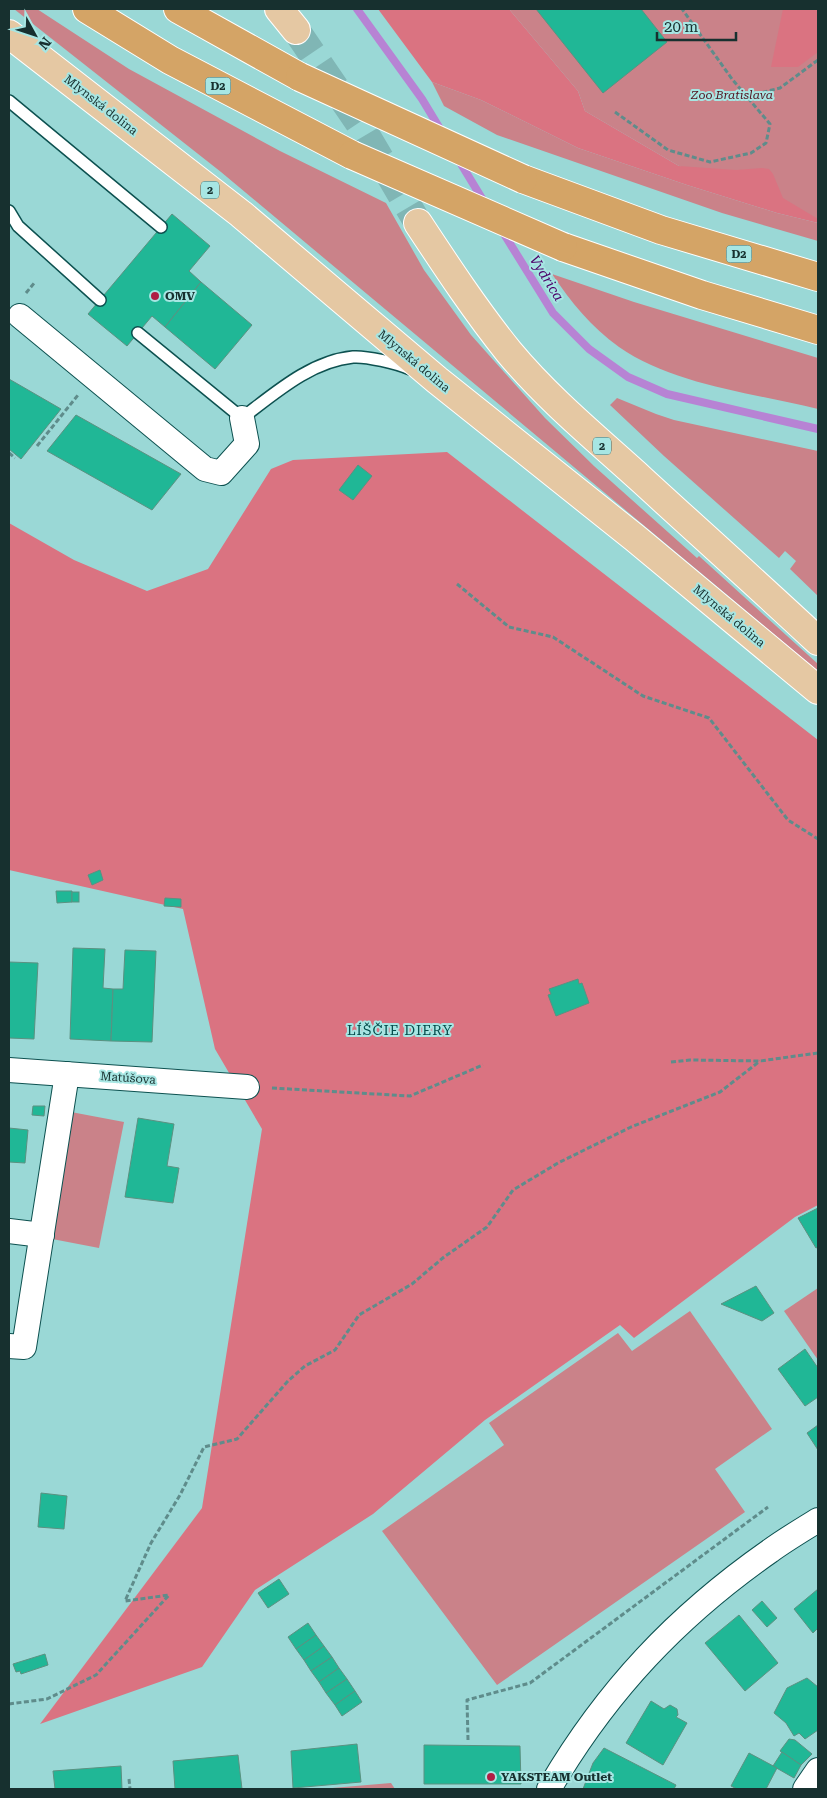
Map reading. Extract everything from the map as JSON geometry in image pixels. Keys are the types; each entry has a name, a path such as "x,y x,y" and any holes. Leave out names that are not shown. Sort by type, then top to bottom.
{"highway":[{"name":"D2","path":"86,9 170,60 352,155 563,247 702,296 818,330"},
{"name":"D2","path":"178,9 300,77 523,179 661,230 818,278"}],"main road":[{"path":"279,9 296,30"},
{"name":"Mlynská dolina","path":"9,34 241,214 437,380 635,538 818,690"},
{"name":"2","path":"418,223 462,291 510,353 550,397 818,641"}],"street":[{"path":"20,316 205,469 221,472 247,444 242,418"},
{"name":"Matúšova","path":"9,1070 247,1087"},
{"path":"9,1346 24,1347 67,1074"},
{"path":"9,1231 42,1235"},
{"path":"548,1789 597,1715 633,1670 668,1634 729,1581 771,1550 818,1520"},
{"path":"805,1789 818,1770"}],"lane":[{"path":"9,101 161,227"},
{"path":"9,212 18,226 100,300"},
{"path":"138,333 242,418 289,382 328,362 354,356 398,364 437,380"}],"path":[{"path":"615,112 668,150 710,162 751,153 766,143 770,124 732,79 682,9"},
{"path":"748,96 780,88 818,60"},
{"path":"37,446 80,392"},
{"path":"9,453 15,458"},
{"path":"457,584 509,627 553,637 644,696 709,718 788,820 818,839"},
{"path":"671,1062 690,1060 760,1062 818,1053"},
{"path":"9,1704 47,1699 96,1675 169,1595 125,1601 151,1543 180,1496 204,1447 237,1439 288,1381 305,1366 335,1350 358,1315 412,1284 444,1257 487,1227 513,1190 558,1163 631,1127 720,1092 760,1062"},
{"path":"247,1087 410,1096 483,1065"},
{"path":"468,1740 466,1700 530,1683 768,1507"},
{"path":"130,1779 130,1789"}],"green space":[{"path":"14,9 37,9 129,69 280,151 386,203 424,270 471,335 545,418 594,466 697,558 699,556 818,664 818,671 221,172"},
{"name":"Zoo Bratislava","path":"509,9 818,9 818,221 679,166 585,111 578,91"},
{"path":"432,82 481,100 578,148 687,185 777,213 818,223 818,241 722,213 497,135 444,106"},
{"path":"552,274 634,302 818,358 818,409 689,379 640,360 619,347 591,322 574,304"},
{"path":"617,398 674,420 818,451 818,596 790,569 796,561 785,551 779,558 664,456 610,405"},
{"path":"71,1112 124,1122 99,1248 47,1238"},
{"path":"818,1288 818,1360 784,1311"},
{"path":"690,1311 772,1429 715,1469 745,1512 497,1685 382,1531 504,1445 489,1423 618,1333 632,1351"},
{"path":"391,1783 395,1789 332,1788"}],"shaded area":[{"path":"378,9 509,9 578,91 585,111 679,166 736,170 769,169 783,198 818,219 818,223 777,213 687,185 578,148 481,100 432,82"},
{"path":"783,9 818,9 818,52 798,67 771,67"},
{"path":"447,452 818,740 818,1205 795,1217 634,1338 620,1325 485,1420 373,1514 255,1590 202,1667 40,1724 202,1508 262,1129 215,1049 183,909 9,870 9,523 74,560 147,591 208,569 271,469 293,460"}],"building":[{"path":"536,9 641,9 667,42 603,93"},
{"path":"172,214 210,246 189,271 201,282 165,327 152,316 127,346 88,314"},
{"path":"201,282 252,325 215,369 165,327"},
{"path":"9,379 61,409 21,459 9,449"},
{"path":"76,415 181,474 152,510 47,451"},
{"path":"358,465 372,476 353,500 339,490"},
{"path":"100,870 103,880 92,885 88,875"},
{"path":"56,891 72,891 72,902 57,903"},
{"path":"72,892 79,892 79,902 72,902"},
{"path":"165,898 181,899 181,907 164,906"},
{"path":"73,948 105,949 103,988 113,989 111,1041 70,1039"},
{"path":"125,950 156,951 152,1042 111,1041 113,989 123,989"},
{"path":"9,962 38,963 34,1039 9,1038"},
{"path":"578,979 579,984 582,983 589,1003 556,1016 548,995 551,994 549,989"},
{"path":"33,1106 45,1106 44,1116 32,1115"},
{"path":"138,1118 174,1124 167,1166 179,1168 173,1203 125,1197"},
{"path":"9,1128 28,1130 25,1163 9,1162"},
{"path":"818,1208 818,1247 816,1248 798,1218"},
{"path":"756,1286 774,1313 762,1321 721,1304"},
{"path":"805,1349 818,1368 818,1397 805,1406 778,1369"},
{"path":"818,1425 818,1450 807,1433"},
{"path":"41,1493 67,1496 64,1529 38,1527"},
{"path":"279,1579 289,1594 268,1608 258,1593"},
{"path":"818,1589 818,1628 813,1633 794,1609"},
{"path":"762,1601 777,1618 767,1627 752,1610"},
{"path":"739,1615 778,1663 745,1691 705,1643"},
{"path":"308,1623 316,1635 296,1649 288,1637"},
{"path":"316,1635 324,1646 304,1660 296,1649"},
{"path":"324,1646 332,1657 311,1671 304,1660"},
{"path":"45,1654 48,1665 21,1674 20,1671 16,1672 13,1664"},
{"path":"332,1657 339,1668 319,1682 311,1671"},
{"path":"339,1668 347,1679 326,1693 319,1682"},
{"path":"807,1678 818,1687 818,1730 805,1739 799,1733 794,1736 786,1723 774,1713 787,1688"},
{"path":"347,1679 355,1691 335,1705 326,1693"},
{"path":"355,1691 362,1702 342,1716 335,1705"},
{"path":"651,1701 664,1709 670,1705 677,1709 678,1715 676,1717 687,1723 663,1765 626,1743"},
{"path":"789,1739 795,1740 812,1754 801,1765 780,1751"},
{"path":"357,1744 361,1782 293,1788 291,1751"},
{"path":"424,1745 520,1746 521,1784 424,1784"},
{"path":"604,1748 676,1785 674,1789 583,1789 593,1763"},
{"path":"782,1752 801,1765 794,1778 773,1766"},
{"path":"749,1753 777,1768 766,1789 737,1789 731,1786"},
{"path":"238,1755 242,1789 175,1789 173,1761"},
{"path":"121,1766 122,1789 55,1789 53,1771"}],"waterway":[{"name":"Vydrica","path":"357,9 422,99 442,132"},
{"name":"Vydrica","path":"458,159 486,205"},
{"name":"Vydrica","path":"501,229 553,313 589,349 628,377 667,394 818,429"}],"tunnel":[{"path":"296,30 359,123 418,223"}],"place":[{"name":"OMV","path":"155,296"},
{"name":"YAKSTEAM Outlet","path":"491,1777"}],"district":[{"name":"LÍŠČIE DIERY","path":"400,1030"}]}
